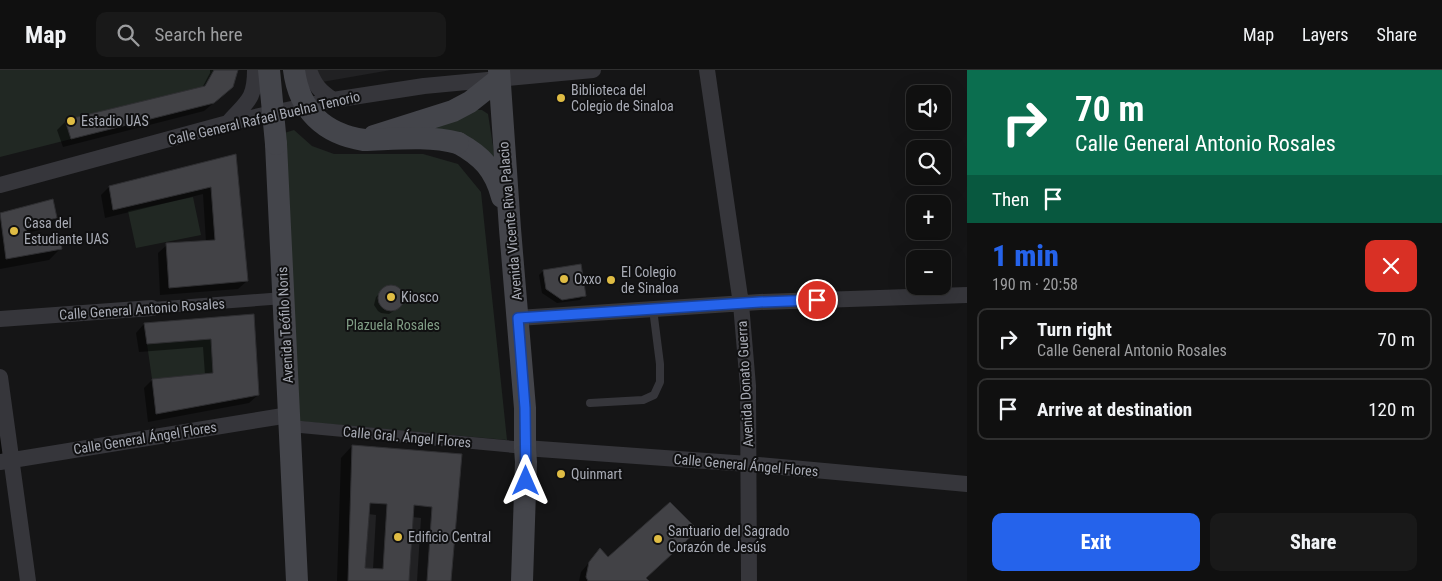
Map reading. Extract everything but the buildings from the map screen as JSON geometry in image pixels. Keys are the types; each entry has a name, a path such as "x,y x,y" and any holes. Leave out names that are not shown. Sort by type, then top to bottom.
{"main road":[{"name":"Avenida Teófilo Noris","path":"269,70 276,144 297,581"},
{"path":"294,70 299,93 308,109 316,118 335,132 364,140 426,138 448,140 469,149 483,160 494,174 504,202 510,229"},
{"path":"364,140 453,111 470,102 499,74"},
{"name":"Avenida Vicente Riva Palacio","path":"499,74 525,408 526,462 522,581"}],"street":[{"path":"228,124 252,96 255,88 256,70"},
{"path":"309,70 320,91 333,100"},
{"name":"Calle General Rafael Buelna Tenorio","path":"0,185 228,124 333,100 499,74 593,70"},
{"name":"Avenida Donato Guerra","path":"707,70 741,304 748,386 749,581"},
{"path":"518,318 741,304 967,295"},
{"name":"Calle General Antonio Rosales","path":"0,319 284,298"},
{"path":"0,377 6,461 28,581"},
{"name":"Calle Gral. Ángel Flores","path":"290,420 525,448"},
{"name":"Calle General Ángel Flores","path":"6,461 290,420"},
{"name":"Calle General Ángel Flores","path":"525,448 748,464 967,484"}],"lane":[{"path":"590,403 644,400 654,395 660,382 660,364 653,309"}],"shaded area":[{"path":"313,70 391,70 322,82"},
{"name":"Edificio Central","path":"352,445 462,454 451,581 348,581"}],"green space":[{"name":"Estadio UAS","path":"0,70 238,70 233,87 214,103 0,157"},
{"path":"474,110 482,110 488,114 496,165 413,131"},
{"name":"Plazuela Rosales","path":"294,130 312,146 334,154 423,154 458,164 481,192 507,440 296,421 281,134"},
{"path":"193,197 201,235 136,248 128,211"},
{"path":"211,339 213,373 152,379 147,344"}],"place":[{"name":"Biblioteca del Colegio de Sinaloa","path":"561,98"},
{"name":"Estadio UAS","path":"71,121"},
{"name":"Casa del Estudiante UAS","path":"14,231"},
{"name":"Oxxo","path":"564,279"},
{"name":"El Colegio de Sinaloa","path":"611,280"},
{"name":"Kiosco","path":"391,297"},
{"name":"Quinmart","path":"561,474"},
{"name":"Edificio Central","path":"398,537"},
{"name":"Santuario del Sagrado Corazón de Jesús","path":"658,539"}],"route":[{"path":"526,481 525,408 518,318 817,300"}]}
